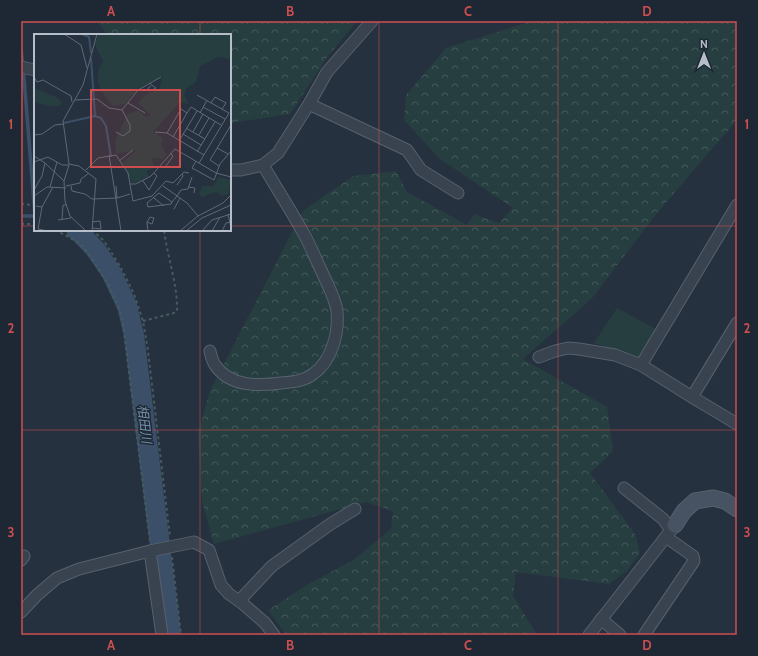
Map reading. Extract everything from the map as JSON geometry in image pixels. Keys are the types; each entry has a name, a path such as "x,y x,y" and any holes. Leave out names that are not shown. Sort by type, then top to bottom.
{"street":[{"path":"231,170 241,170 263,165 278,153 327,72 372,21"},
{"path":"21,67 34,70"},
{"path":"309,104 407,150 421,170 458,193"},
{"path":"210,350 214,364 225,375 242,383 266,385 297,381 306,378 314,373 326,361 333,347 337,329 337,311 332,294 305,236 263,165"},
{"path":"641,365 737,205"},
{"path":"692,397 737,323"},
{"path":"539,357 568,348 615,355 641,365 737,424"},
{"path":"624,488 663,519 670,530 693,556 694,561 644,635"},
{"path":"588,635 684,511 695,502 713,498 725,502 737,509"},
{"path":"239,601 272,566 329,525 355,509"},
{"path":"21,612 37,595 57,578 79,569 194,542 209,550 221,585 229,594 265,623 274,635"},
{"path":"152,551 162,635"},
{"path":"601,619 620,635"}],"path":[{"path":"21,204 34,204"},
{"path":"21,224 34,224"},
{"path":"57,231 83,246 108,286 122,316 152,551"},
{"path":"93,231 104,241 120,266 134,294 143,321 148,350 181,635"},
{"path":"143,321 177,311 164,231"}],"green space":[{"path":"96,21 357,21 328,56 290,114 231,123 231,34 107,34"},
{"path":"532,21 737,21 737,120 657,213 593,297 523,359 607,407 613,451 590,473 635,534 640,553 627,571 609,584 516,572 513,596 537,635 286,635 268,610 312,582 352,561 391,529 393,511 366,502 214,544 202,502 198,433 210,391 303,211 353,176 396,171 407,192 467,225 474,214 499,223 513,208 440,159 404,120 406,95 446,48"},
{"path":"617,308 656,329 638,358 594,343"}],"waterway":[{"path":"21,49 34,203"},
{"path":"21,216 34,216"},
{"name":"相田川","path":"77,231 96,250 111,272 127,306 134,335 171,635"}]}
